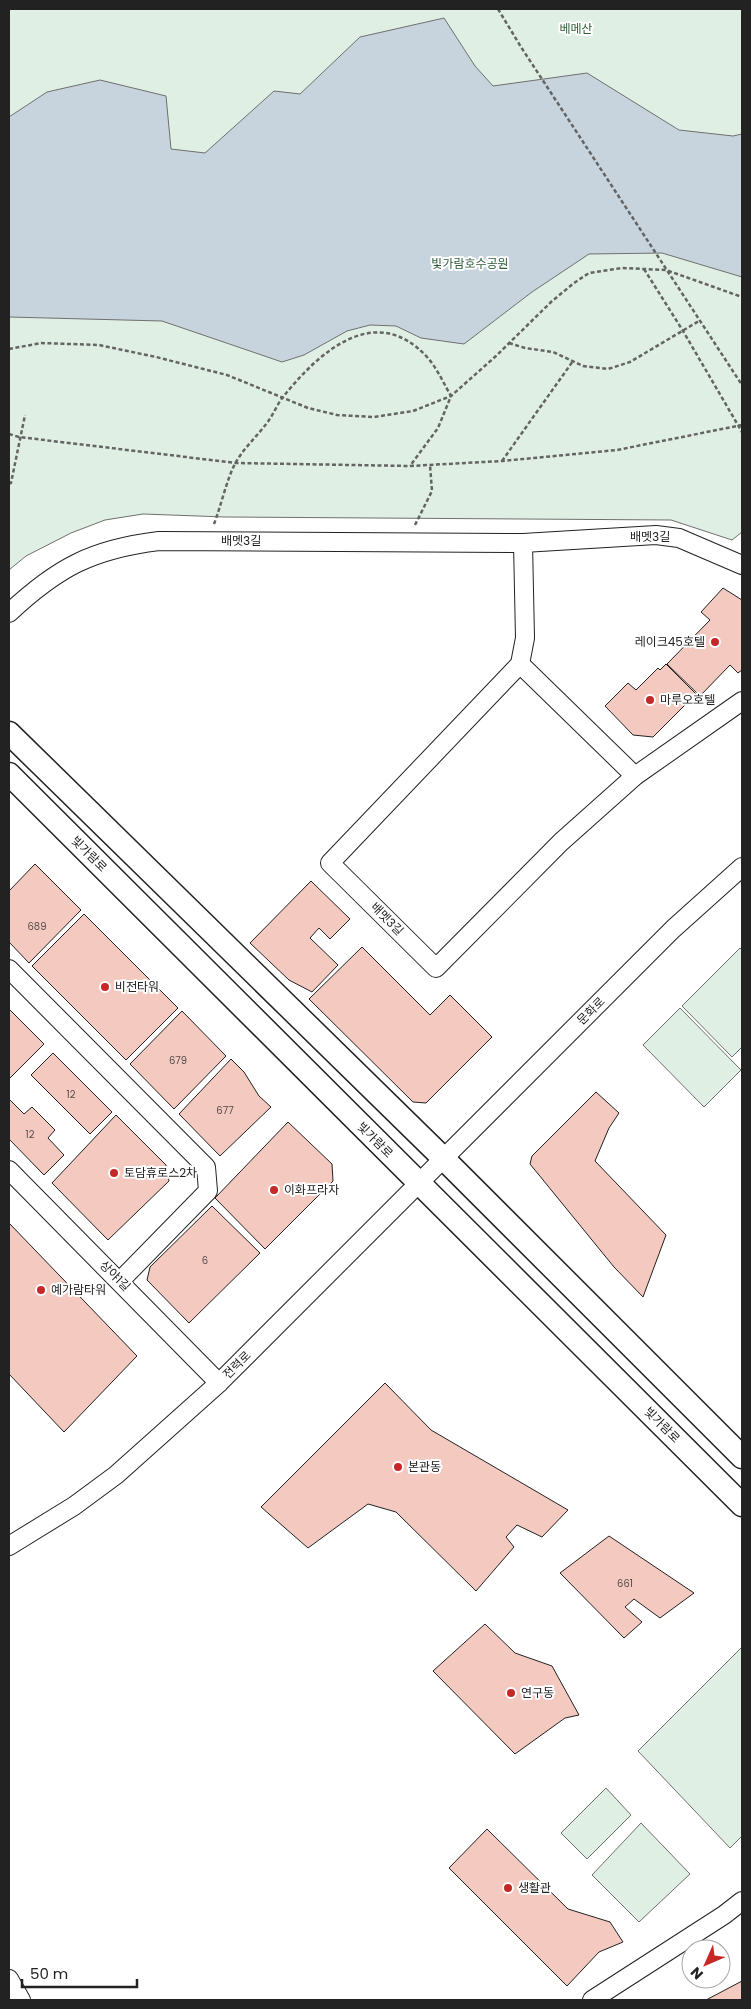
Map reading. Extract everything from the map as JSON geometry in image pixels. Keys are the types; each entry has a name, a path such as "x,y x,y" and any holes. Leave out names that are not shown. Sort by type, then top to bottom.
{"main road":[{"path":"9,733 443,1158 742,1457"},
{"name":"빛가람로","path":"9,774 742,1505"}],"street":[{"name":"배멧3길","path":"9,613 44,581 62,570 104,551 126,545 159,541 523,543 665,536 679,538 742,564"},
{"path":"523,543 524,638 520,664 635,776"},
{"name":"배멧3길","path":"520,664 330,863 436,968 561,842 635,776 742,701"},
{"name":"문화로","path":"443,1158 673,929 742,867"},
{"path":"9,970 206,1167 208,1191 120,1281"},
{"name":"전력로","path":"9,1546 74,1506 116,1475 220,1383 443,1158"},
{"name":"상야1길","path":"9,1170 220,1383"},
{"path":"592,2000 724,1915 742,1901"},
{"path":"9,1978 21,2000"}],"path":[{"path":"498,9 742,385"},
{"path":"9,349 41,343 99,345 156,356 227,375 308,408 337,415 374,416 413,411 451,396 510,343 551,302 589,273 622,268 666,270 742,297"},
{"path":"644,269 742,432"},
{"path":"510,343 525,348 553,352 583,366 608,369 630,362 699,320"},
{"path":"214,524 236,463 271,418 282,398 317,361 341,342 364,333 392,333 418,348 429,358 451,396"},
{"path":"502,461 573,361"},
{"path":"410,466 438,428 451,396"},
{"path":"9,484 11,483 25,415"},
{"path":"9,434 19,437 236,463 410,466 502,461 617,450 742,424"},
{"path":"415,525 432,491 430,465"}],"green space":[{"name":"빛가람호수공원","path":"9,9 742,9 742,532 732,540 671,520 225,517 143,514 105,520 71,533 26,556 9,570"},
{"path":"740,948 742,950 742,1047 732,1057 682,1006"},
{"path":"680,1008 741,1070 704,1107 643,1045"},
{"path":"742,1647 742,1836 730,1848 638,1751"},
{"path":"606,1788 631,1815 587,1859 561,1833"},
{"path":"641,1823 690,1874 639,1922 592,1875"}],"shaded area":[{"path":"444,18 475,66 493,86 587,73 679,130 733,136 742,134 742,277 662,253 589,254 532,292 464,344 421,338 396,326 370,325 347,331 304,355 282,362 162,321 9,317 9,117 47,92 100,80 166,96 171,149 205,153 274,91 300,94 360,37"}],"building":[{"name":"레이크45호텔","path":"723,588 742,600 742,670 738,673 730,665 700,696 667,664 710,620 701,612"},
{"name":"마루오호텔","path":"666,664 696,694 653,737 633,735 605,706 628,683 636,690 658,668 660,670"},
{"path":"35,864 81,910 29,963 9,942 9,891"},
{"path":"311,881 350,919 330,939 319,928 310,938 338,965 312,992 289,980 250,943"},
{"name":"비전타워","path":"84,914 178,1008 126,1060 32,966"},
{"path":"362,947 430,1015 450,995 492,1037 426,1103 413,1102 309,999"},
{"path":"9,1009 44,1044 9,1079"},
{"path":"182,1011 226,1056 174,1109 130,1064"},
{"path":"53,1053 112,1112 90,1134 31,1075"},
{"path":"231,1059 244,1072 259,1096 271,1107 220,1156 179,1114"},
{"path":"596,1092 619,1113 609,1128 595,1161 666,1235 643,1297 614,1267 530,1164 532,1156"},
{"path":"9,1099 24,1114 32,1107 55,1130 48,1138 64,1155 44,1175 9,1139"},
{"name":"토담휴로스2차","path":"116,1115 166,1165 169,1181 108,1240 52,1183"},
{"name":"이화프라자","path":"288,1122 332,1164 333,1181 265,1249 215,1198"},
{"path":"212,1206 260,1253 189,1323 147,1280 150,1267"},
{"name":"예가람타워","path":"9,1223 137,1356 64,1432 9,1374"},
{"name":"본관동","path":"385,1383 431,1430 568,1510 542,1537 517,1525 506,1537 514,1547 476,1591 396,1512 368,1504 308,1548 261,1507"},
{"path":"609,1536 694,1593 660,1618 634,1599 625,1607 642,1622 624,1638 560,1573"},
{"name":"연구동","path":"485,1624 515,1653 552,1666 579,1715 565,1718 515,1754 433,1671"},
{"name":"생활관","path":"487,1829 568,1909 610,1922 623,1942 599,1952 567,1986 449,1868"},
{"path":"742,1981 742,2000 706,2000 727,1989 731,1989 731,1987"}],"place":[{"name":"레이크45호텔","path":"715,642"},
{"name":"마루오호텔","path":"650,700"},
{"name":"비전타워","path":"105,987"},
{"name":"토담휴로스2차","path":"114,1173"},
{"name":"이화프라자","path":"274,1190"},
{"name":"예가람타워","path":"41,1290"},
{"name":"본관동","path":"398,1467"},
{"name":"연구동","path":"511,1693"},
{"name":"생활관","path":"508,1888"}],"park label":[{"name":"베메산","path":"576,29"}]}
